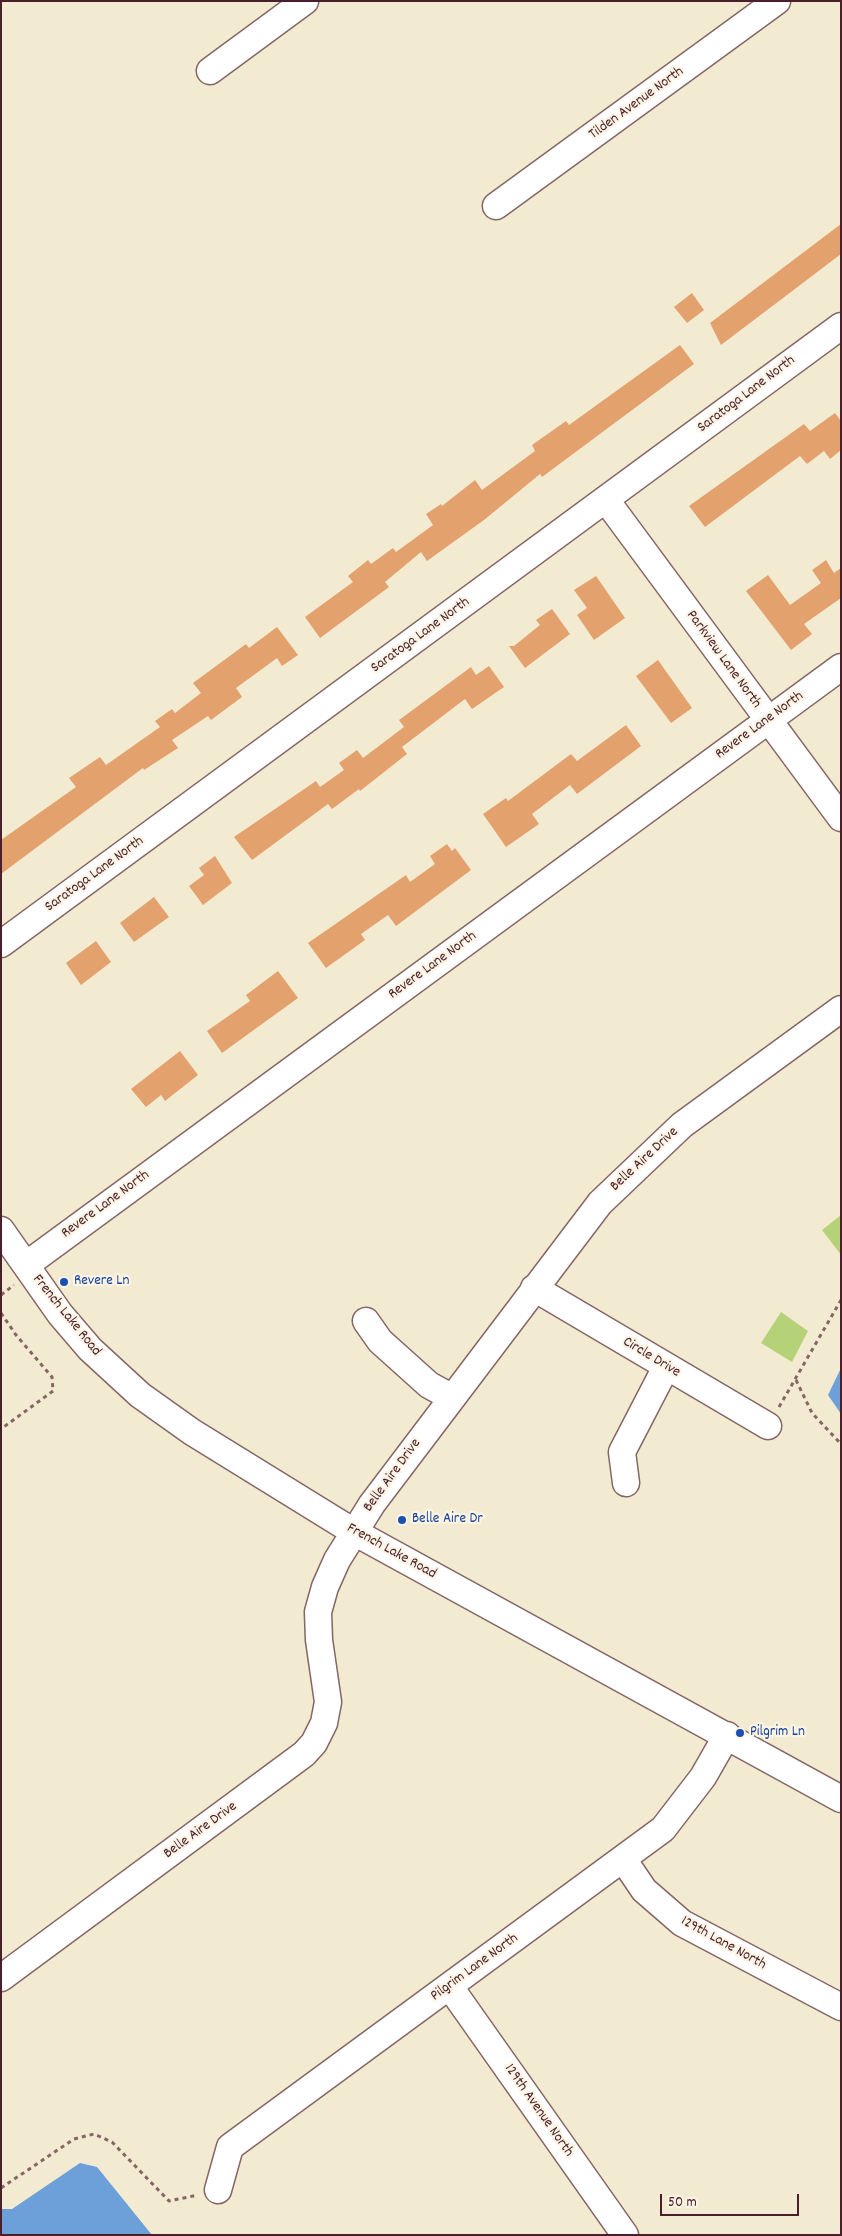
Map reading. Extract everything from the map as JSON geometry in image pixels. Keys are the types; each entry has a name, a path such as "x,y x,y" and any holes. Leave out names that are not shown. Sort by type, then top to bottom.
{"street":[{"path":"210,71 305,1"},
{"name":"Tilden Avenue North","path":"496,206 777,1"},
{"name":"Saratoga Lane North","path":"1,944 841,326"},
{"name":"Parkview Lane North","path":"606,500 841,818"},
{"name":"Revere Lane North","path":"26,1265 841,667"},
{"name":"Belle Aire Drive","path":"1,1978 294,1763 314,1743 324,1723 328,1702 319,1640 318,1612 325,1588 354,1532 451,1397 600,1202 682,1126 841,1009"},
{"name":"French Lake Road","path":"1,1230 60,1314 90,1349 140,1395 192,1432 354,1532 841,1799"},
{"name":"Circle Drive","path":"534,1288 768,1426"},
{"path":"366,1321 380,1341 429,1385 451,1397"},
{"path":"626,1483 622,1452 666,1367"},
{"name":"Pilgrim Lane North","path":"218,2190 230,2147 663,1829 681,1809 703,1777 727,1735"},
{"name":"129th Lane North","path":"623,1859 644,1890 682,1923 841,2007"},
{"name":"129th Avenue North","path":"450,1987 625,2235"}],"path":[{"path":"768,1426 841,1300"},
{"path":"1,1313 16,1335 52,1377 53,1391 1,1429"},
{"path":"796,1380 812,1414 841,1444"},
{"path":"1,2188 74,2139 94,2134 112,2142 169,2201 218,2190"}],"green space":[{"path":"841,1215 841,1255 822,1230"},
{"path":"781,1312 808,1331 792,1362 761,1343"}],"water":[{"path":"841,1368 841,1414 828,1395"},
{"path":"80,2163 97,2167 152,2235 1,2235 1,2209 12,2209"}],"building":[{"path":"841,224 841,254 721,345 710,323"},
{"path":"692,293 704,310 687,323 674,307"},
{"path":"680,345 694,364 542,477 540,474 484,520 427,561 421,552 385,582 389,587 320,638 305,617 353,582 348,576 368,560 371,564 393,548 396,552 433,525 426,514 441,504 442,506 475,480 482,490 535,451 532,445 566,421 569,425"},
{"path":"835,413 841,421 841,450 830,459 824,451 807,464 800,456 705,527 689,506 804,424 810,431"},
{"path":"826,560 834,573 841,568 841,598 804,624 812,634 791,650 746,591 768,575 790,605 821,583 812,570"},
{"path":"596,576 625,618 594,640 577,615 587,608 574,590"},
{"path":"552,609 570,634 525,668 509,646 514,646 540,625 536,620"},
{"path":"277,627 298,655 282,666 277,658 236,688 242,697 211,720 208,716 172,740 178,748 144,770 143,768 1,874 1,840 76,787 69,778 100,757 106,765 160,727 155,721 172,709 175,713 201,693 193,683 246,644 249,648"},
{"path":"658,660 692,708 671,723 636,676"},
{"path":"489,666 504,687 472,709 465,699 402,747 407,754 360,791 359,789 332,809 328,804 252,860 234,837 316,781 320,787 344,770 339,763 357,750 363,758 404,727 399,720 471,667 476,675"},
{"path":"626,725 641,746 577,794 570,785 532,814 539,824 506,847 483,814 506,798 508,801 571,754 577,761"},
{"path":"447,844 452,851 455,848 471,870 396,926 388,915 361,934 365,940 326,968 308,943 406,875 410,882 435,864 430,856"},
{"path":"215,856 232,883 203,905 189,886 204,875 199,868"},
{"path":"154,897 169,917 134,942 120,923"},
{"path":"96,941 111,962 81,985 66,963"},
{"path":"278,971 298,998 222,1053 207,1031 250,1001 246,995"},
{"path":"180,1051 198,1075 165,1101 161,1095 146,1107 131,1089"}],"place":[{"name":"Revere Ln","path":"64,1282"},
{"name":"Belle Aire Dr","path":"402,1520"},
{"name":"Pilgrim Ln","path":"740,1733"}]}
